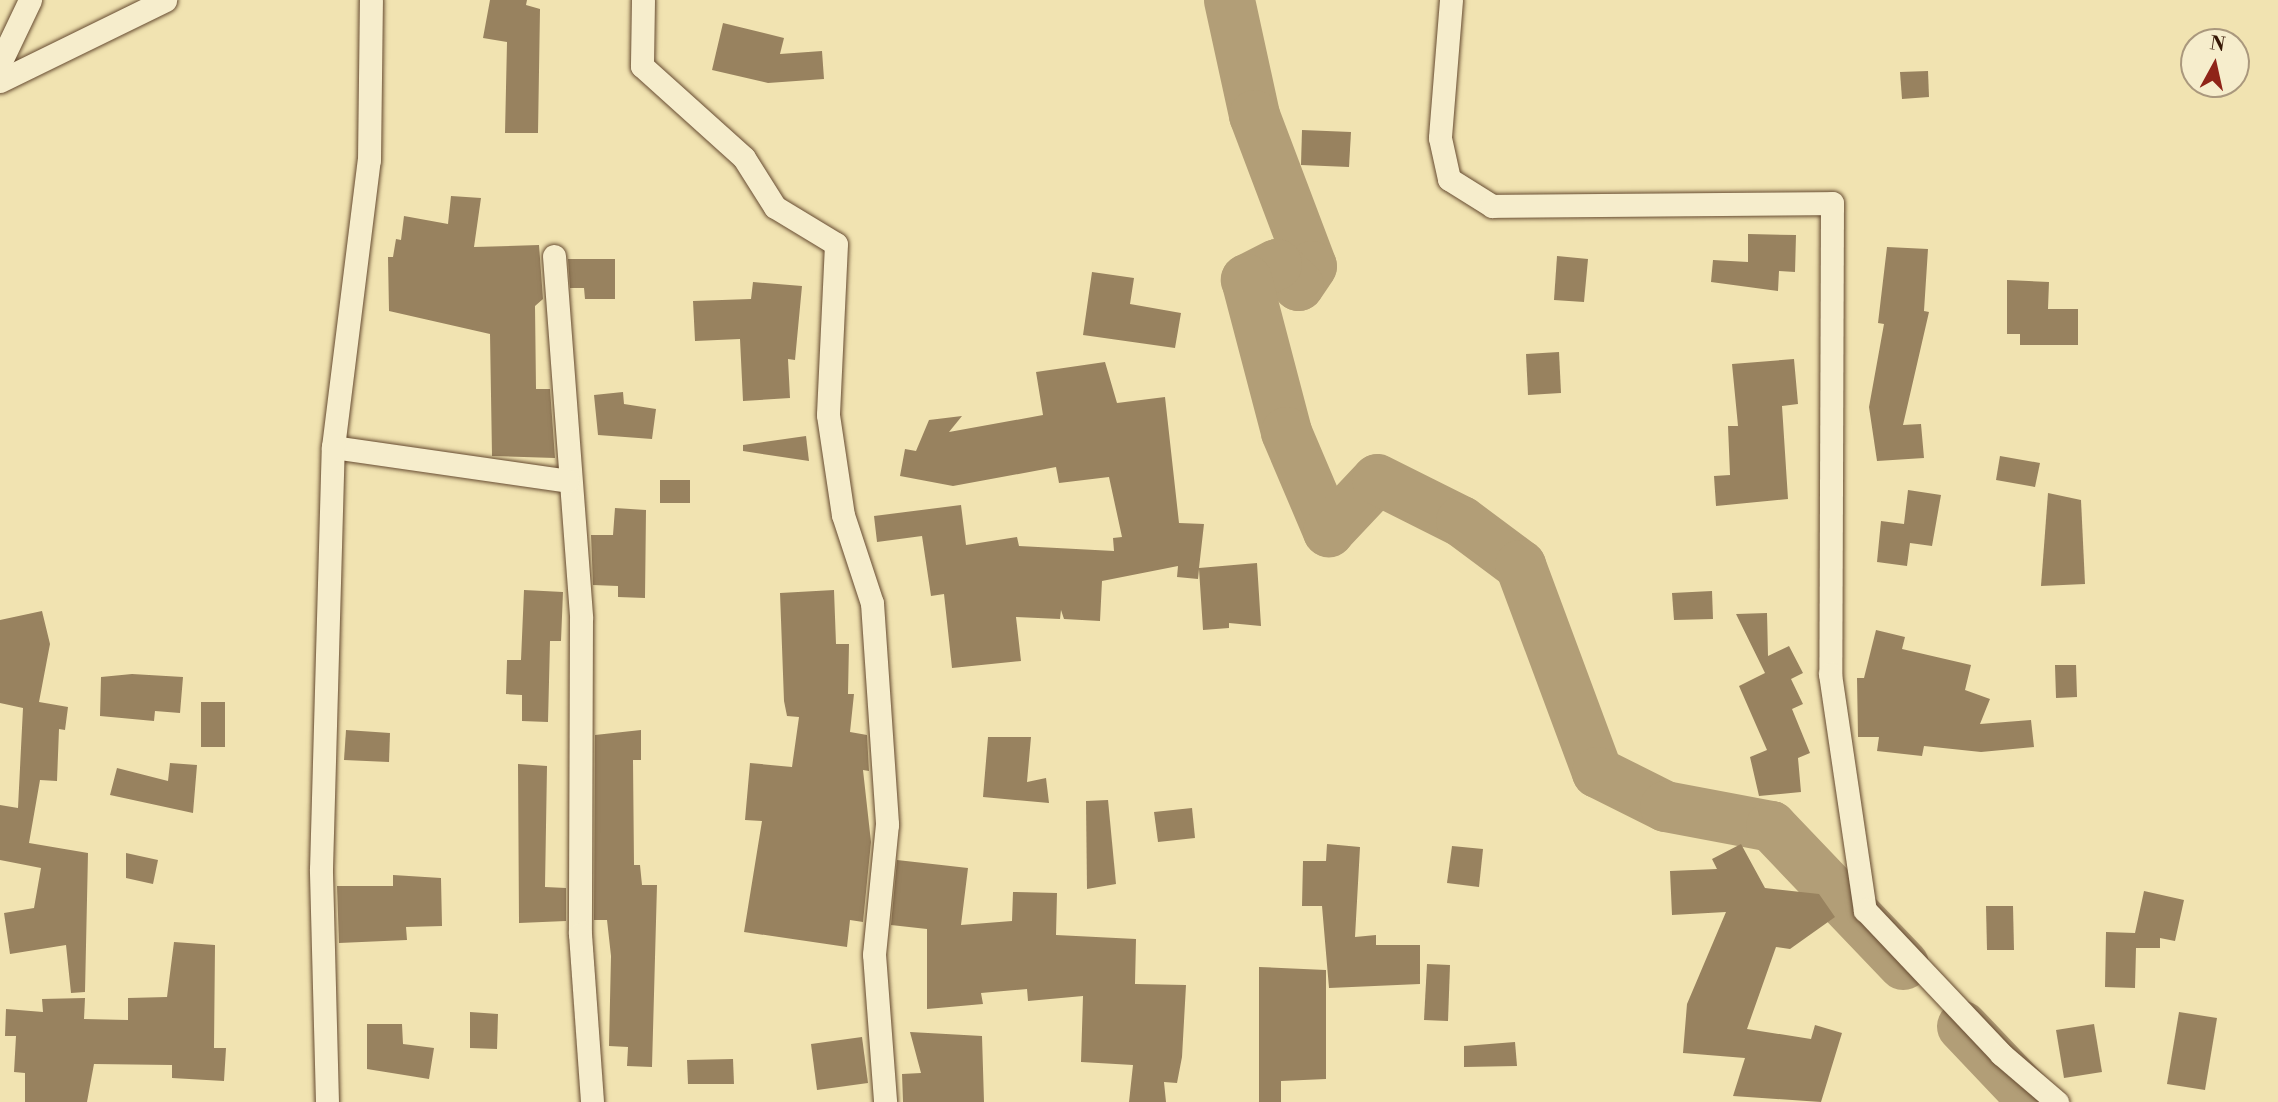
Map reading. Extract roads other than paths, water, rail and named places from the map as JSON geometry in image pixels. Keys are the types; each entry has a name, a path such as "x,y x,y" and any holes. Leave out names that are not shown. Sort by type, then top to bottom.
{"street":[{"path":"0,62 30,0"},
{"path":"0,81 165,0"},
{"path":"327,1102 321,869 333,447 369,160 371,0"},
{"path":"643,0 642,66 744,158 775,207 836,244 828,415 843,515 872,603 887,824 874,954 885,1102"},
{"path":"1451,0 1440,138 1449,179 1492,206 1832,203 1830,674 1865,910 2001,1054 2057,1102"},
{"path":"554,256 568,481 581,618 580,934 592,1102"},
{"path":"333,447 568,481"}],"waterway":[{"path":"1229,0 1254,115 1311,266 1298,285 1276,264 1246,279 1286,432 1328,531 1377,479 1461,521 1520,565 1597,772 1665,806 1771,826 1903,964"},
{"path":"1962,1026 2034,1102"}]}
